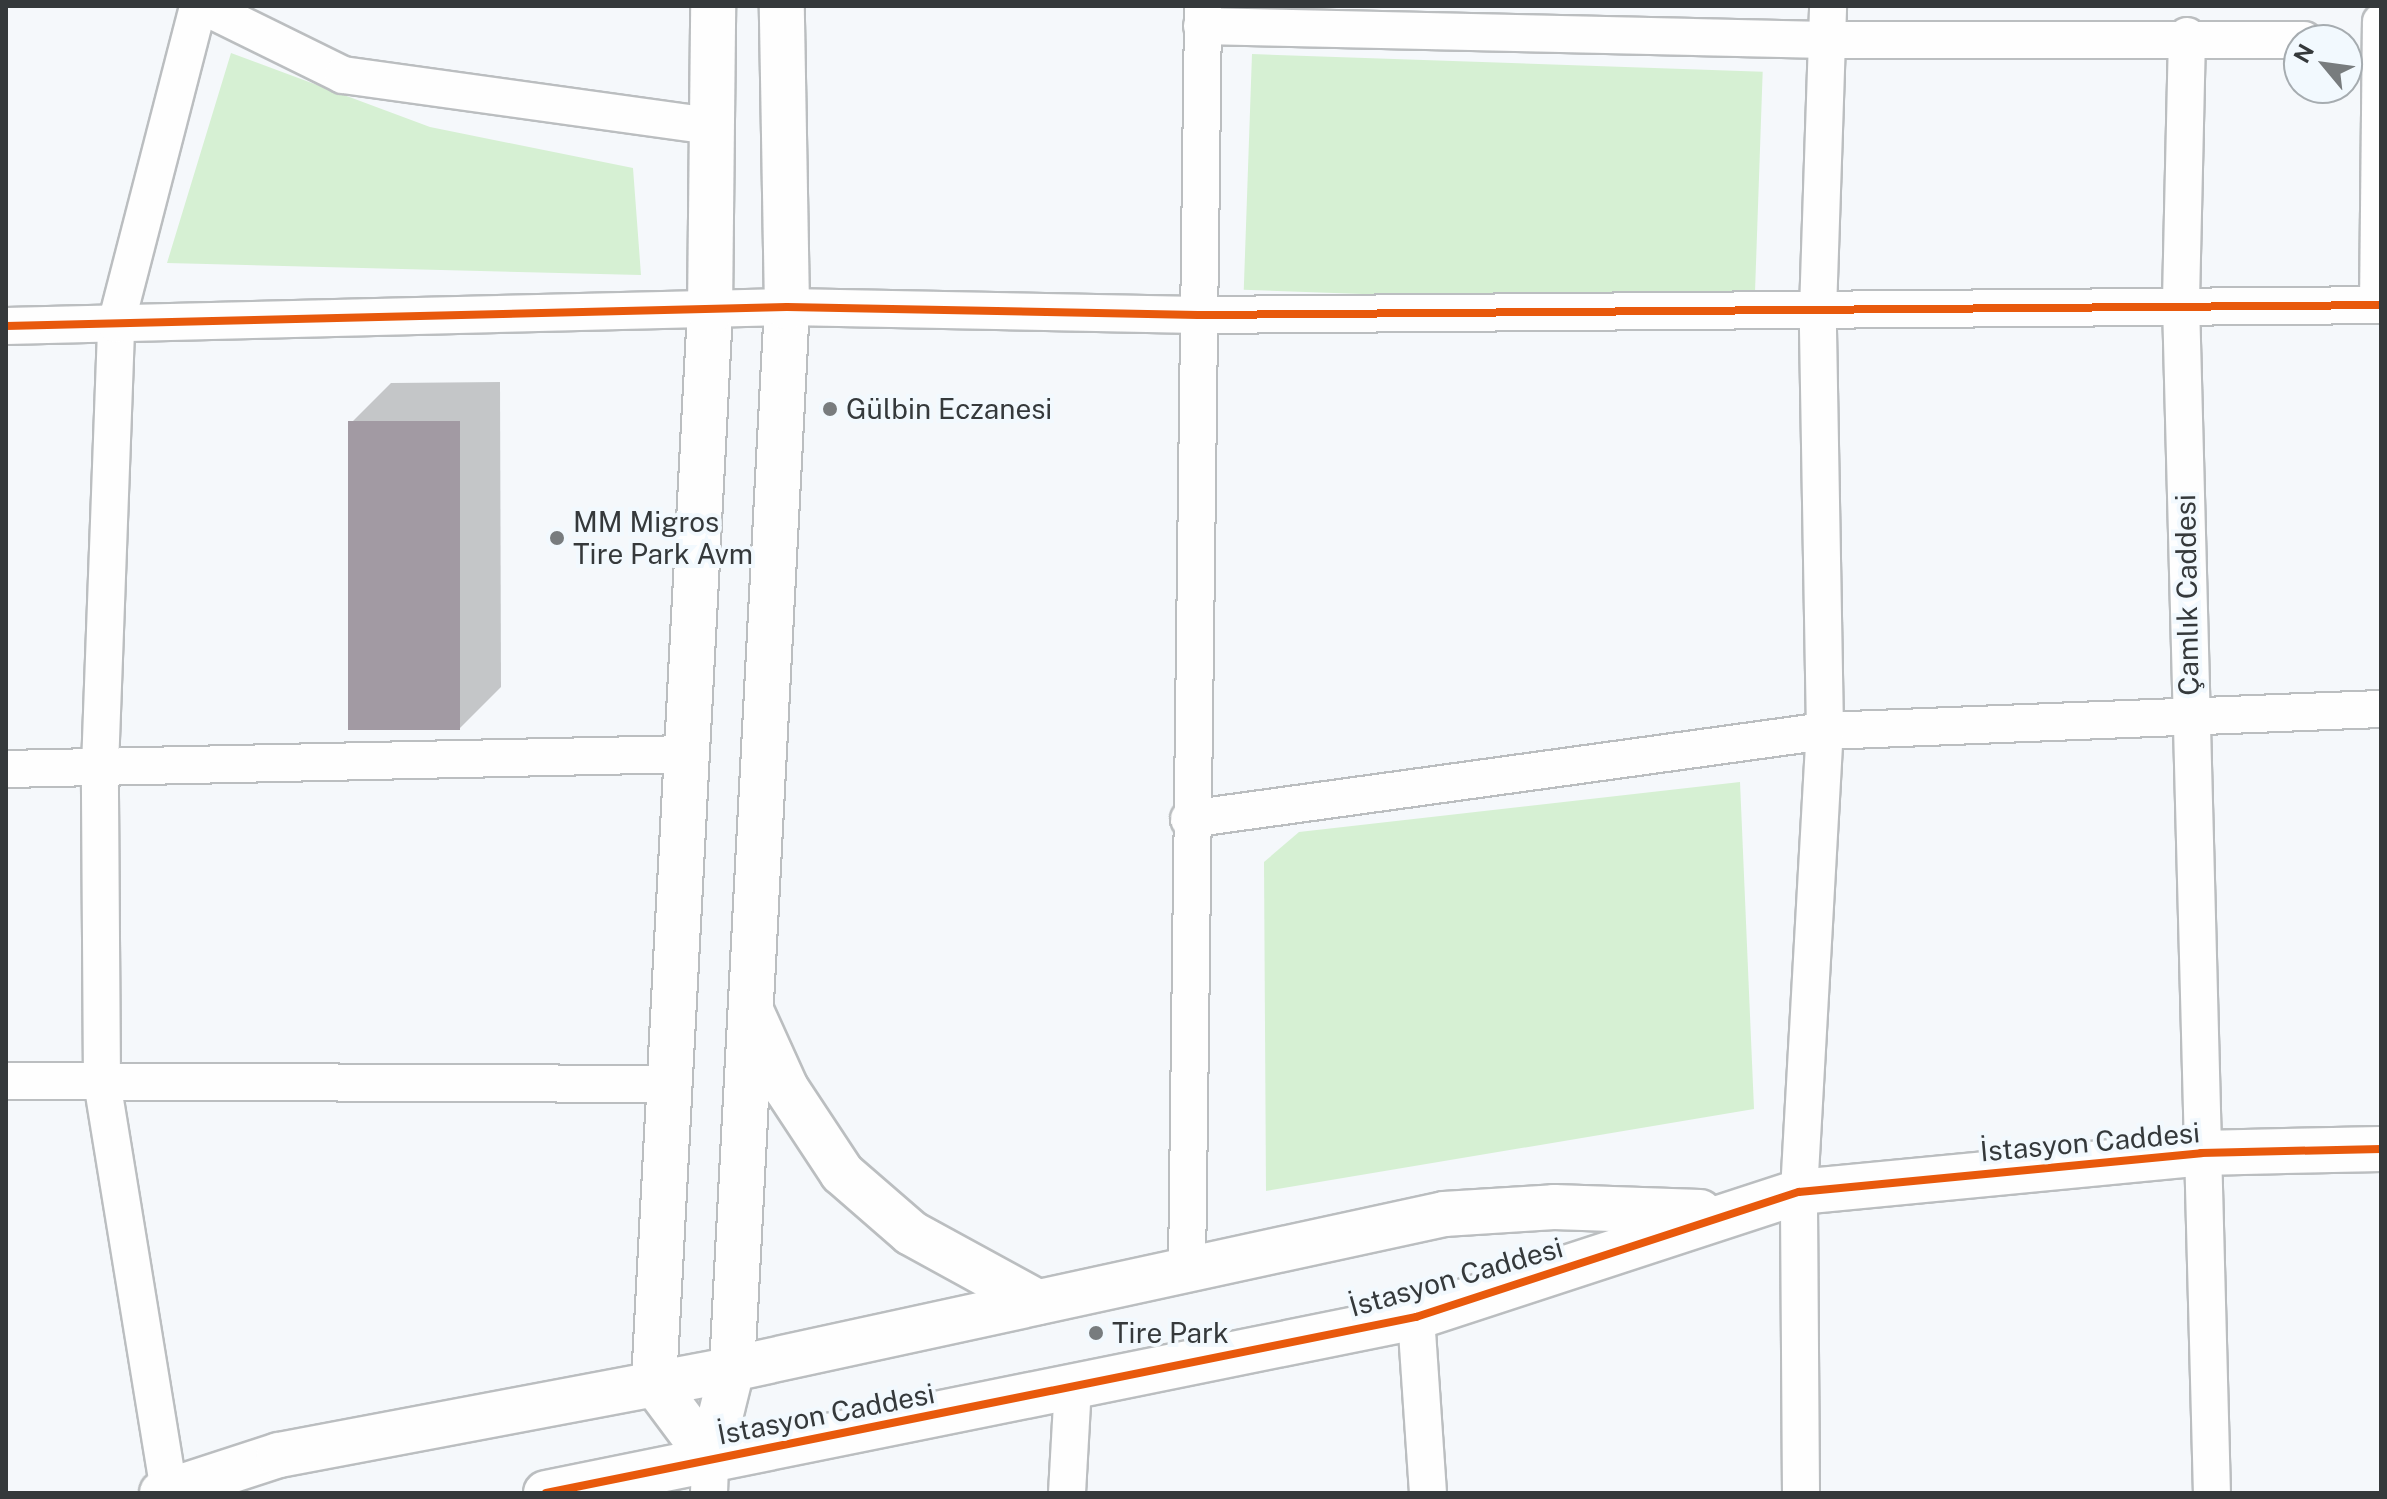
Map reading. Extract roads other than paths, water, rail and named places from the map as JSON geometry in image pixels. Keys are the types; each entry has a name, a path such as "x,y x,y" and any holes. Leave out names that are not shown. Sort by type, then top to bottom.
{"street":[{"path":"166,1492 102,1081 100,767 116,324 201,6 343,75 712,126"},
{"path":"710,1476 654,1383 667,1084 710,312 713,6"},
{"path":"710,1476 732,1369 787,307 782,6"},
{"path":"1187,1269 1189,819 1202,16 1827,23 2283,39"},
{"path":"1801,1493 1799,1192 1825,731 1818,311 1827,23"},
{"path":"6,326 710,312 787,307 1198,315 1818,311 2181,303 2379,305 2369,35"},
{"name":"Çamlık Caddesi","path":"2187,36 2181,303 2212,1493"},
{"path":"1189,819 1825,731 2190,711 2381,709"},
{"path":"6,769 686,754"},
{"path":"750,1010 786,1088 842,1173 911,1233 1037,1302"},
{"path":"6,1081 667,1084"},
{"name":"İstasyon Caddesi","path":"546,1493 710,1476 1073,1387 1416,1317 1723,1213 1799,1192 2201,1153 2381,1149"},
{"name":"İstasyon Caddesi","path":"166,1492 292,1452 732,1369 1444,1214 1554,1207 1723,1213"},
{"path":"1416,1317 1428,1493"},
{"path":"1067,1493 1073,1387"}],"place":[{"name":"Gülbin Eczanesi","path":"830,409"},
{"name":"MM Migros Tire Park Avm","path":"557,538"},
{"name":"Tire Park","path":"1096,1333"}]}
